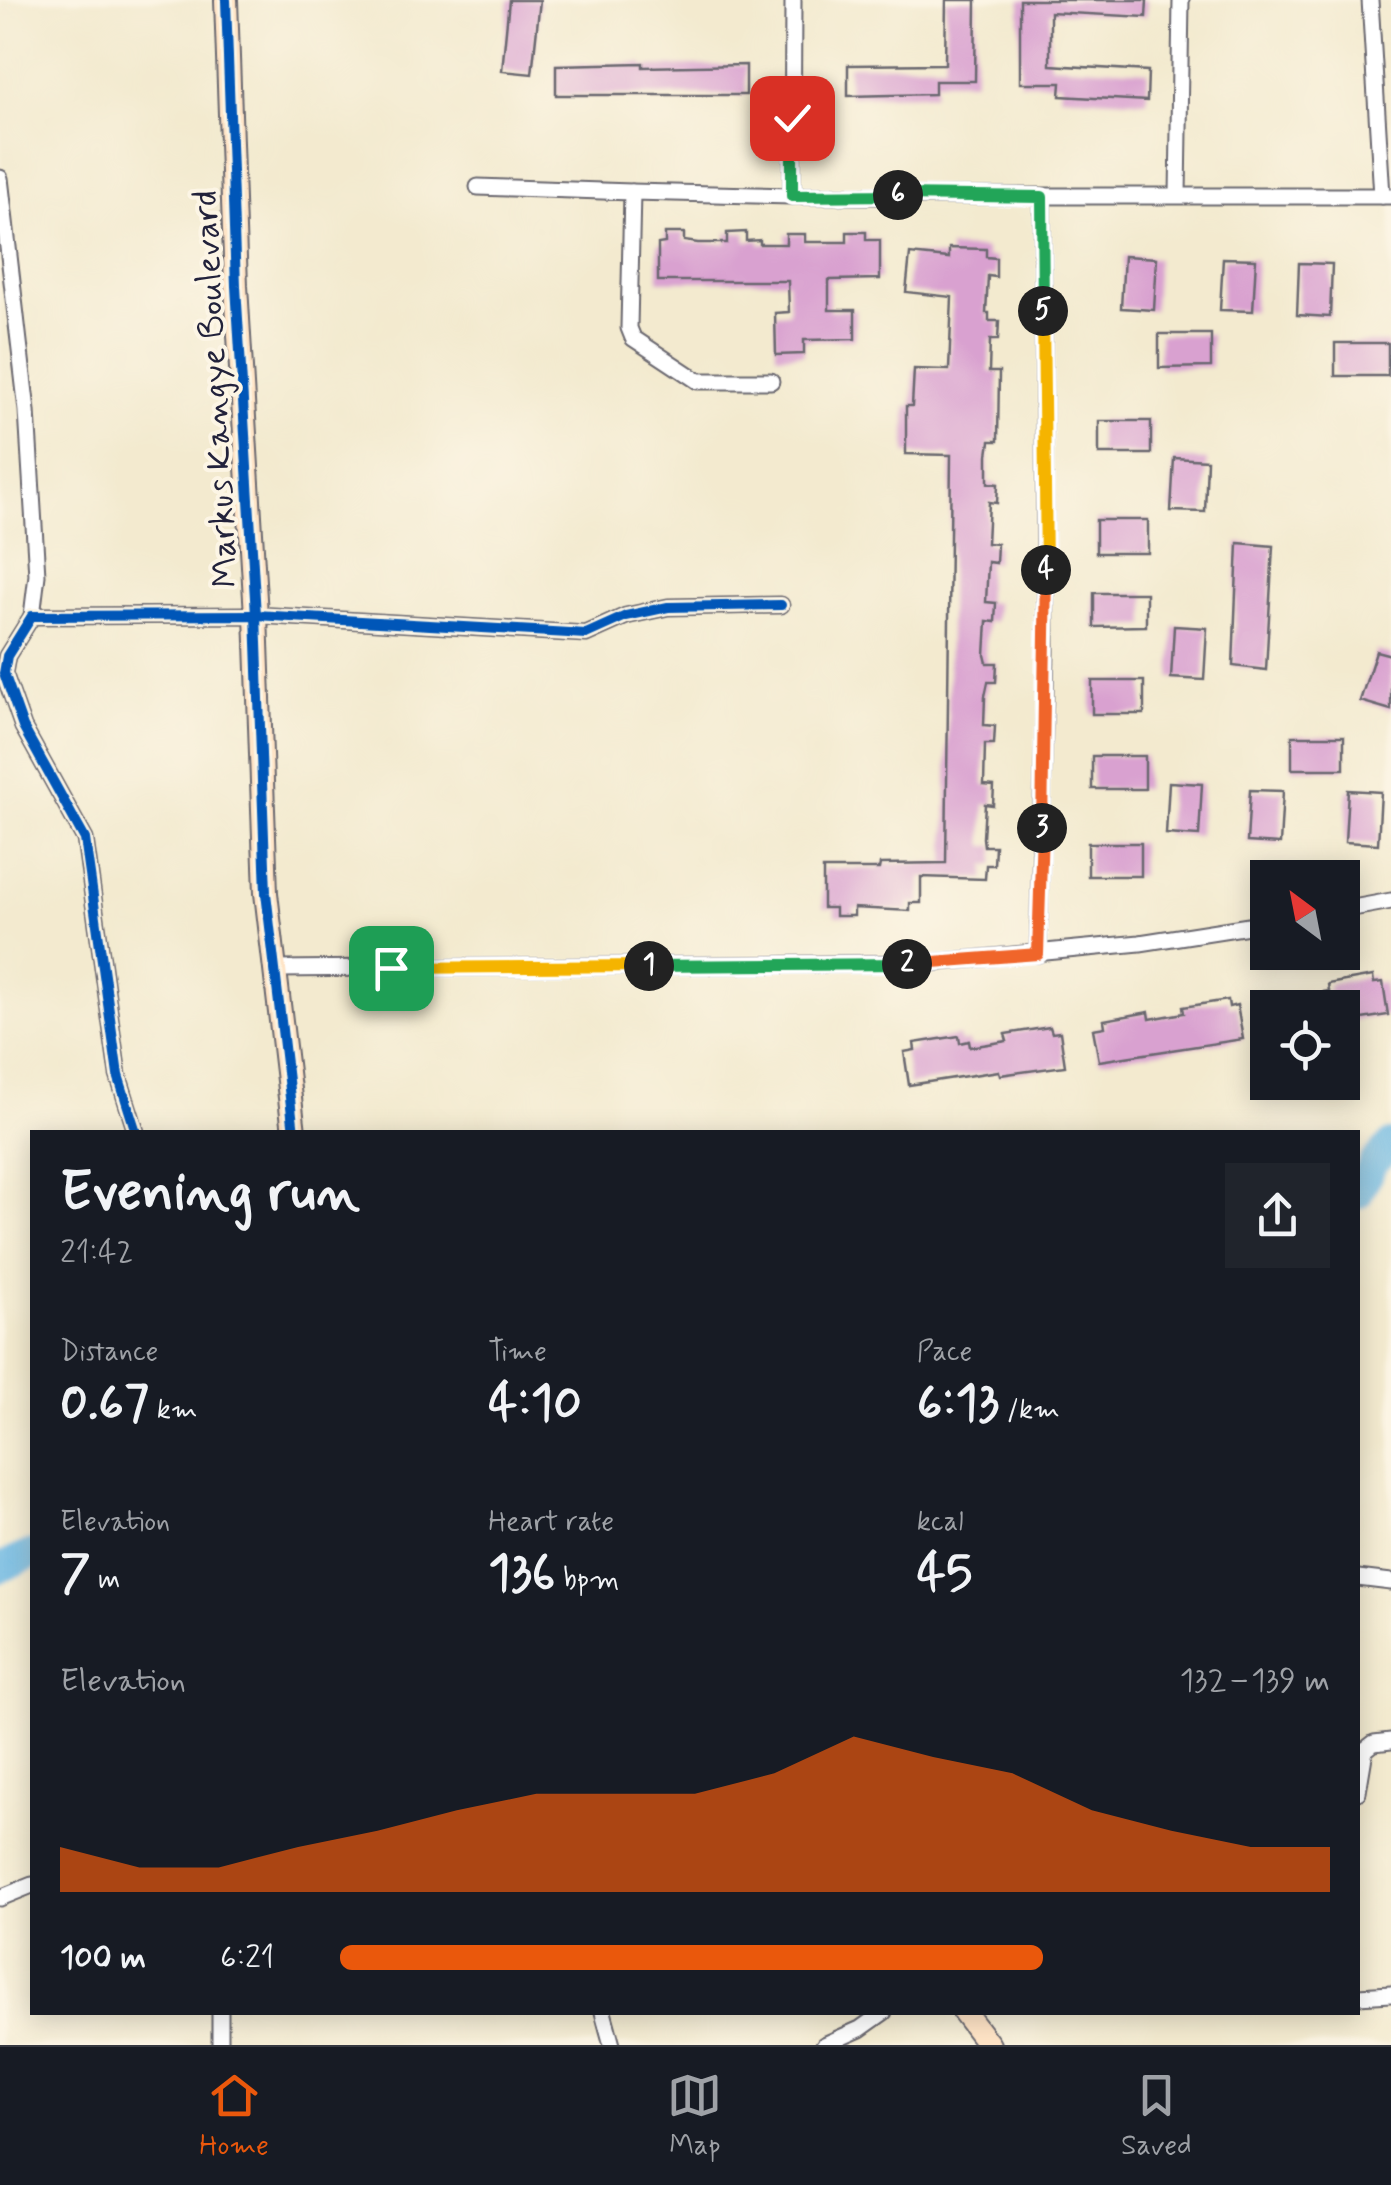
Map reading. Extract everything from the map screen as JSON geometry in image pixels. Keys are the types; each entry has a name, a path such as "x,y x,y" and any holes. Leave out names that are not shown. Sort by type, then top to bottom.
{"street":[{"name":"Markus Kangye Boulevard","path":"226,0 266,893 294,1130"},
{"path":"792,196 793,0"},
{"path":"1178,195 1181,0"},
{"path":"478,187 792,196 1386,196 1370,0"},
{"path":"0,178 27,411 37,575 32,616 7,656 4,673 23,727 86,839 118,1074 135,1130"},
{"path":"632,192 629,328 633,338 698,380 771,381"},
{"path":"1038,954 1046,652 1042,197"},
{"path":"32,616 256,615 586,634 626,616 668,606 781,605"},
{"path":"1360,907 1391,901"},
{"path":"274,969 930,964 1140,943 1250,926"},
{"path":"1360,1578 1391,1582"},
{"path":"1360,1780 1365,1750 1391,1741"},
{"path":"0,1898 30,1886"},
{"path":"1360,1996 1391,1994"},
{"path":"220,2015 220,2045"},
{"path":"604,2015 612,2045"},
{"path":"824,2045 860,2030 880,2015"},
{"path":"966,2015 989,2045"}],"building":[{"path":"509,0 540,0 532,74 502,71"},
{"path":"946,0 976,0 975,81 935,81 935,94 848,96 848,65 945,64"},
{"path":"1020,0 1147,0 1146,17 1050,12 1050,65 1148,71 1147,101 1060,96 1061,83 1020,83"},
{"path":"643,63 643,67 746,65 746,95 556,95 556,65"},
{"path":"746,232 746,241 760,240 760,244 786,244 786,234 805,234 805,242 847,242 847,232 866,232 866,240 880,240 880,279 829,280 829,310 855,310 855,339 804,340 804,354 776,355 775,313 789,312 788,281 658,281 658,244 665,243 665,233 684,233 684,241 727,243 727,233"},
{"path":"949,248 986,249 986,257 996,258 996,277 988,276 986,313 989,321 999,321 998,340 990,340 989,372 999,372 998,441 990,441 988,483 998,484 997,503 989,502 987,543 997,544 996,563 988,562 986,602 996,603 995,622 987,621 985,655 987,663 997,663 996,682 988,682 985,696 984,725 995,726 994,744 985,744 984,785 994,786 993,805 985,804 983,838 984,846 995,846 994,865 986,865 985,879 921,877 921,903 910,903 910,911 854,908 854,916 835,916 835,908 823,908 823,869 946,863 951,455 906,454 906,406 912,406 914,369 949,370 952,297 906,292 910,254 949,258"},
{"path":"1124,256 1157,258 1154,310 1121,308"},
{"path":"1223,258 1256,259 1253,311 1220,310"},
{"path":"1299,263 1332,264 1330,317 1297,315"},
{"path":"1159,334 1211,334 1211,367 1159,368"},
{"path":"1335,343 1388,343 1388,376 1335,376"},
{"path":"1099,421 1151,421 1151,454 1099,454"},
{"path":"1174,458 1207,460 1205,512 1171,511"},
{"path":"1096,520 1148,520 1148,553 1096,553"},
{"path":"1238,543 1273,546 1266,670 1233,666"},
{"path":"1094,593 1146,593 1146,626 1094,627"},
{"path":"1174,626 1207,628 1204,680 1171,678"},
{"path":"1376,651 1391,655 1391,710 1360,701"},
{"path":"1092,681 1144,681 1144,714 1092,714"},
{"path":"1292,736 1344,736 1344,769 1292,769"},
{"path":"1092,756 1145,756 1145,789 1092,789"},
{"path":"1169,782 1202,784 1199,836 1166,834"},
{"path":"1250,790 1283,791 1280,844 1247,842"},
{"path":"1348,790 1381,792 1378,844 1345,842"},
{"path":"1088,843 1141,843 1141,876 1088,876"},
{"path":"1373,976 1374,983 1383,982 1388,1015 1360,1019 1360,990 1329,990 1328,984"},
{"path":"1228,1000 1229,1007 1237,1005 1243,1039 1099,1061 1093,1029 1105,1027 1104,1020 1149,1012 1150,1019 1184,1013 1183,1007"},
{"path":"1050,1027 1052,1033 1060,1032 1065,1066 1000,1075 999,1071 909,1085 904,1052 915,1050 914,1043 959,1036 960,1043 969,1041 970,1047 1007,1041 1005,1034"}],"waterway":[{"path":"1360,1190 1373,1163 1391,1145"},
{"path":"0,1568 30,1555"}],"cycle path":[{"path":"226,0 266,893 294,1130"},
{"path":"135,1130 118,1075 85,839 23,727 4,673 7,656 32,616 256,615 586,634 626,616 668,607 781,605"}],"route":[{"path":"391,968 930,964 1038,954 1046,652 1042,197 792,196 792,118"}]}
